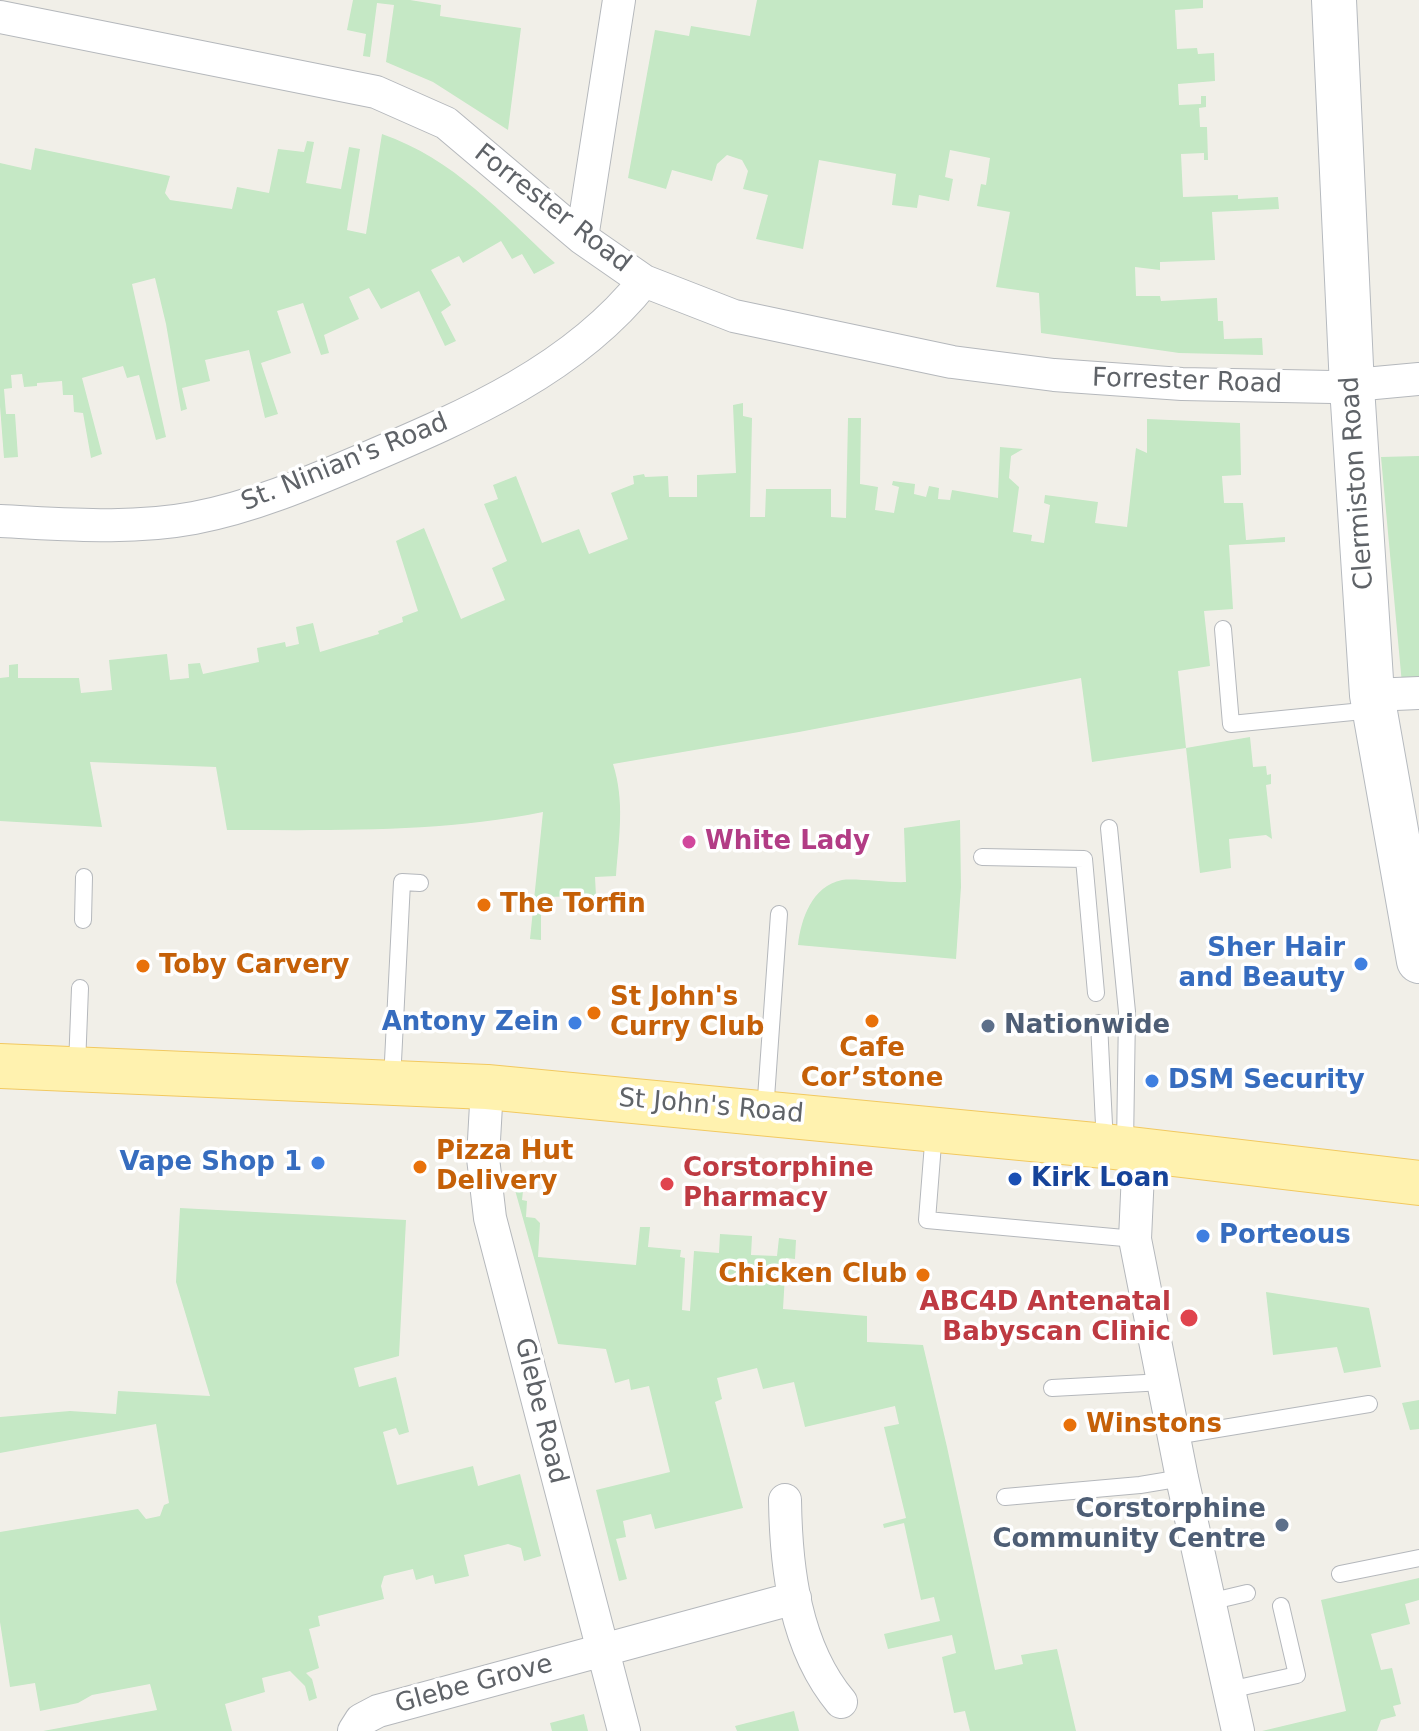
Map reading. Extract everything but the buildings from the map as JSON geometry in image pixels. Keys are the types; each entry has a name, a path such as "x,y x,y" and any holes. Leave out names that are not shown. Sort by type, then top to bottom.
{"main road":[{"name":"St John's Road","path":"0,1066 487,1087 1123,1148 1419,1183"}],"street":[{"path":"582,238 619,0"},
{"name":"Clermiston Road","path":"1334,0 1352,387 1373,702 1419,961"},
{"name":"Forrester Road","path":"0,17 376,92 446,123 582,238 644,281 734,316 877,348 990,368 1083,378 1182,384 1352,387 1419,379"},
{"name":"St. Ninian's Road","path":"0,521 136,525 194,518 270,498 413,438 510,390 580,345 626,304 644,281"},
{"path":"1373,702 1419,693"},
{"name":"Glebe Road","path":"487,1087 483,1158 490,1218 624,1731"},
{"path":"1123,1148 1135,1239 1182,1478 1238,1731"},
{"path":"785,1500 786,1541 795,1598 807,1642 825,1683 841,1702"},
{"name":"Glebe Grove","path":"354,1731 361,1720 378,1711 795,1598"}],"lane":[{"path":"1223,629 1231,724 1373,702"},
{"path":"1109,828 1127,1012 1123,1148"},
{"path":"982,857 1084,859 1096,993"},
{"path":"83,920 84,877"},
{"path":"392,1082 402,882 420,883"},
{"path":"765,1112 779,914"},
{"path":"77,1068 80,988"},
{"path":"1099,1023 1123,1148"},
{"path":"934,1129 927,1220 1135,1239"},
{"path":"1052,1388 1164,1382"},
{"path":"1175,1436 1369,1404"},
{"path":"1005,1497 1140,1485 1182,1478"},
{"path":"1340,1574 1419,1558"},
{"path":"1209,1602 1247,1593"},
{"path":"1229,1690 1297,1675 1281,1606"}],"green space":[{"path":"353,0 410,0 441,5 440,16 521,28 508,130 433,82 386,62 394,5 377,3 370,57 363,56 366,34 347,30"},
{"path":"757,0 1203,0 1203,8 1175,10 1177,49 1197,48 1198,54 1214,53 1215,81 1178,84 1179,105 1201,104 1201,96 1206,96 1206,107 1199,108 1200,127 1207,127 1208,160 1204,160 1204,153 1181,154 1183,197 1278,197 1279,209 1212,212 1215,260 1160,262 1160,270 1135,267 1136,296 1160,296 1161,301 1217,298 1218,321 1223,321 1224,339 1262,338 1263,355 1179,353 1041,333 1039,293 996,287 1010,212 977,206 981,184 986,185 990,158 950,150 945,177 953,179 949,201 919,195 917,208 892,205 896,174 819,160 803,249 756,239 768,195 743,189 748,171 742,160 727,155 717,164 712,181 672,170 666,189 628,178 655,30 689,36 691,26 750,36"},
{"path":"382,134 408,145 454,172 555,263 534,274 522,254 512,259 501,241 463,263 459,256 431,270 451,305 441,312 456,341 445,346 419,291 381,309 369,288 349,297 359,319 324,335 329,353 321,355 303,303 277,311 291,353 261,363 278,414 265,418 249,350 205,360 210,381 182,388 187,409 181,411 155,278 132,284 166,437 156,440 139,375 127,378 123,366 82,378 102,454 91,458 83,413 74,412 73,395 63,395 62,381 24,387 22,374 11,375 12,388 4,389 6,414 15,414 18,457 4,458 0,406 0,163 31,170 35,148 170,176 165,193 170,200 232,209 237,187 269,193 278,149 304,152 307,141 314,142 306,183 341,189 349,147 360,149 347,230 366,234"},
{"path":"743,403 743,416 752,418 750,517 765,517 766,489 831,489 831,517 846,518 848,418 861,418 860,484 878,487 875,510 894,513 899,487 892,485 893,481 915,484 914,494 926,497 929,486 939,488 938,499 950,500 952,490 998,498 1000,447 1023,449 1011,456 1009,478 1019,487 1013,532 1032,535 1031,541 1044,543 1050,505 1044,503 1045,495 1098,502 1095,523 1127,527 1136,448 1147,453 1147,419 1240,423 1241,475 1222,476 1224,503 1243,503 1246,540 1285,537 1285,542 1229,545 1233,609 1204,611 1210,666 1178,671 1186,748 1092,762 1081,678 613,764 620,806 616,876 595,877 596,896 541,897 541,940 530,939 543,812 425,827 227,830 216,767 90,762 102,827 0,821 0,678 9,677 9,665 18,664 18,678 79,678 81,693 112,690 109,660 167,654 170,680 189,678 188,664 200,663 203,674 259,662 257,648 285,642 286,647 299,644 296,627 313,623 320,652 379,634 378,631 403,622 402,617 418,611 396,541 424,528 461,619 505,600 492,568 507,561 484,504 498,499 493,485 516,476 542,543 579,529 589,554 628,539 611,493 634,484 633,476 668,476 669,497 697,497 697,475 736,473 733,405"},
{"path":"1419,456 1419,684 1402,684 1381,457"},
{"path":"1250,737 1253,767 1266,766 1267,775 1271,774 1271,784 1266,785 1272,839 1266,835 1229,839 1231,868 1200,873 1186,748"},
{"path":"960,820 961,887 956,959 798,945 805,915 823,889 842,880 906,882 904,828"},
{"path":"515,1190 523,1191 522,1200 527,1201 526,1217 535,1218 540,1223 538,1257 636,1265 640,1227 650,1227 648,1247 681,1250 680,1257 685,1258 682,1310 690,1311 694,1251 719,1253 720,1234 752,1236 751,1255 777,1256 779,1238 796,1240 795,1259 786,1258 783,1309 867,1316 867,1342 923,1345 995,1670 1023,1664 1021,1655 1057,1649 1076,1731 970,1731 965,1711 954,1713 942,1657 956,1653 952,1635 888,1649 884,1634 940,1621 934,1597 921,1600 904,1523 884,1528 883,1524 906,1518 884,1427 899,1424 895,1406 805,1427 794,1382 763,1389 757,1368 717,1378 722,1399 715,1402 743,1508 655,1529 651,1514 623,1521 626,1537 616,1539 627,1579 619,1581 596,1490 670,1472 649,1386 631,1390 629,1379 615,1383 606,1349 558,1344"},
{"path":"180,1208 406,1220 399,1356 354,1368 359,1387 396,1377 409,1432 399,1435 396,1428 383,1432 397,1485 473,1466 478,1486 520,1474 541,1556 524,1561 521,1548 508,1544 464,1555 469,1576 435,1584 433,1575 416,1580 413,1569 384,1576 381,1586 384,1599 318,1616 320,1626 309,1629 319,1668 306,1673 312,1679 317,1698 309,1701 305,1686 290,1671 262,1678 265,1692 225,1704 232,1731 43,1731 157,1710 150,1684 92,1695 78,1703 40,1711 35,1683 10,1687 0,1622 0,1532 138,1509 146,1519 160,1516 164,1505 169,1503 156,1424 0,1453 0,1417 70,1411 116,1414 118,1391 210,1396 176,1282"},
{"path":"1266,1292 1369,1308 1381,1367 1344,1373 1337,1347 1273,1355"},
{"path":"1419,1400 1419,1429 1410,1430 1402,1403"},
{"path":"1419,1578 1419,1600 1405,1604 1410,1624 1371,1634 1381,1670 1392,1668 1401,1704 1393,1706 1396,1716 1381,1720 1377,1731 1262,1731 1346,1711 1321,1600"},
{"path":"794,1711 799,1731 737,1731 735,1726"},
{"path":"584,1714 588,1731 552,1731 550,1723"}],"place":[{"name":"White Lady","path":"689,842"},
{"name":"The Torfin","path":"484,905"},
{"name":"Sher Hair and Beauty","path":"1361,964"},
{"name":"Toby Carvery","path":"143,966"},
{"name":"St John's Curry Club","path":"594,1013"},
{"name":"Cafe Cor’stone","path":"872,1021"},
{"name":"Antony Zein","path":"575,1023"},
{"name":"Nationwide","path":"988,1026"},
{"name":"DSM Security","path":"1152,1081"},
{"name":"Vape Shop 1","path":"318,1163"},
{"name":"Pizza Hut Delivery","path":"420,1167"},
{"name":"Kirk Loan","path":"1015,1179"},
{"name":"Corstorphine Pharmacy","path":"667,1184"},
{"name":"Porteous","path":"1203,1236"},
{"name":"Chicken Club","path":"923,1275"},
{"name":"ABC4D Antenatal Babyscan Clinic","path":"1189,1318"},
{"name":"Winstons","path":"1070,1425"},
{"name":"Corstorphine Community Centre","path":"1282,1525"}]}
